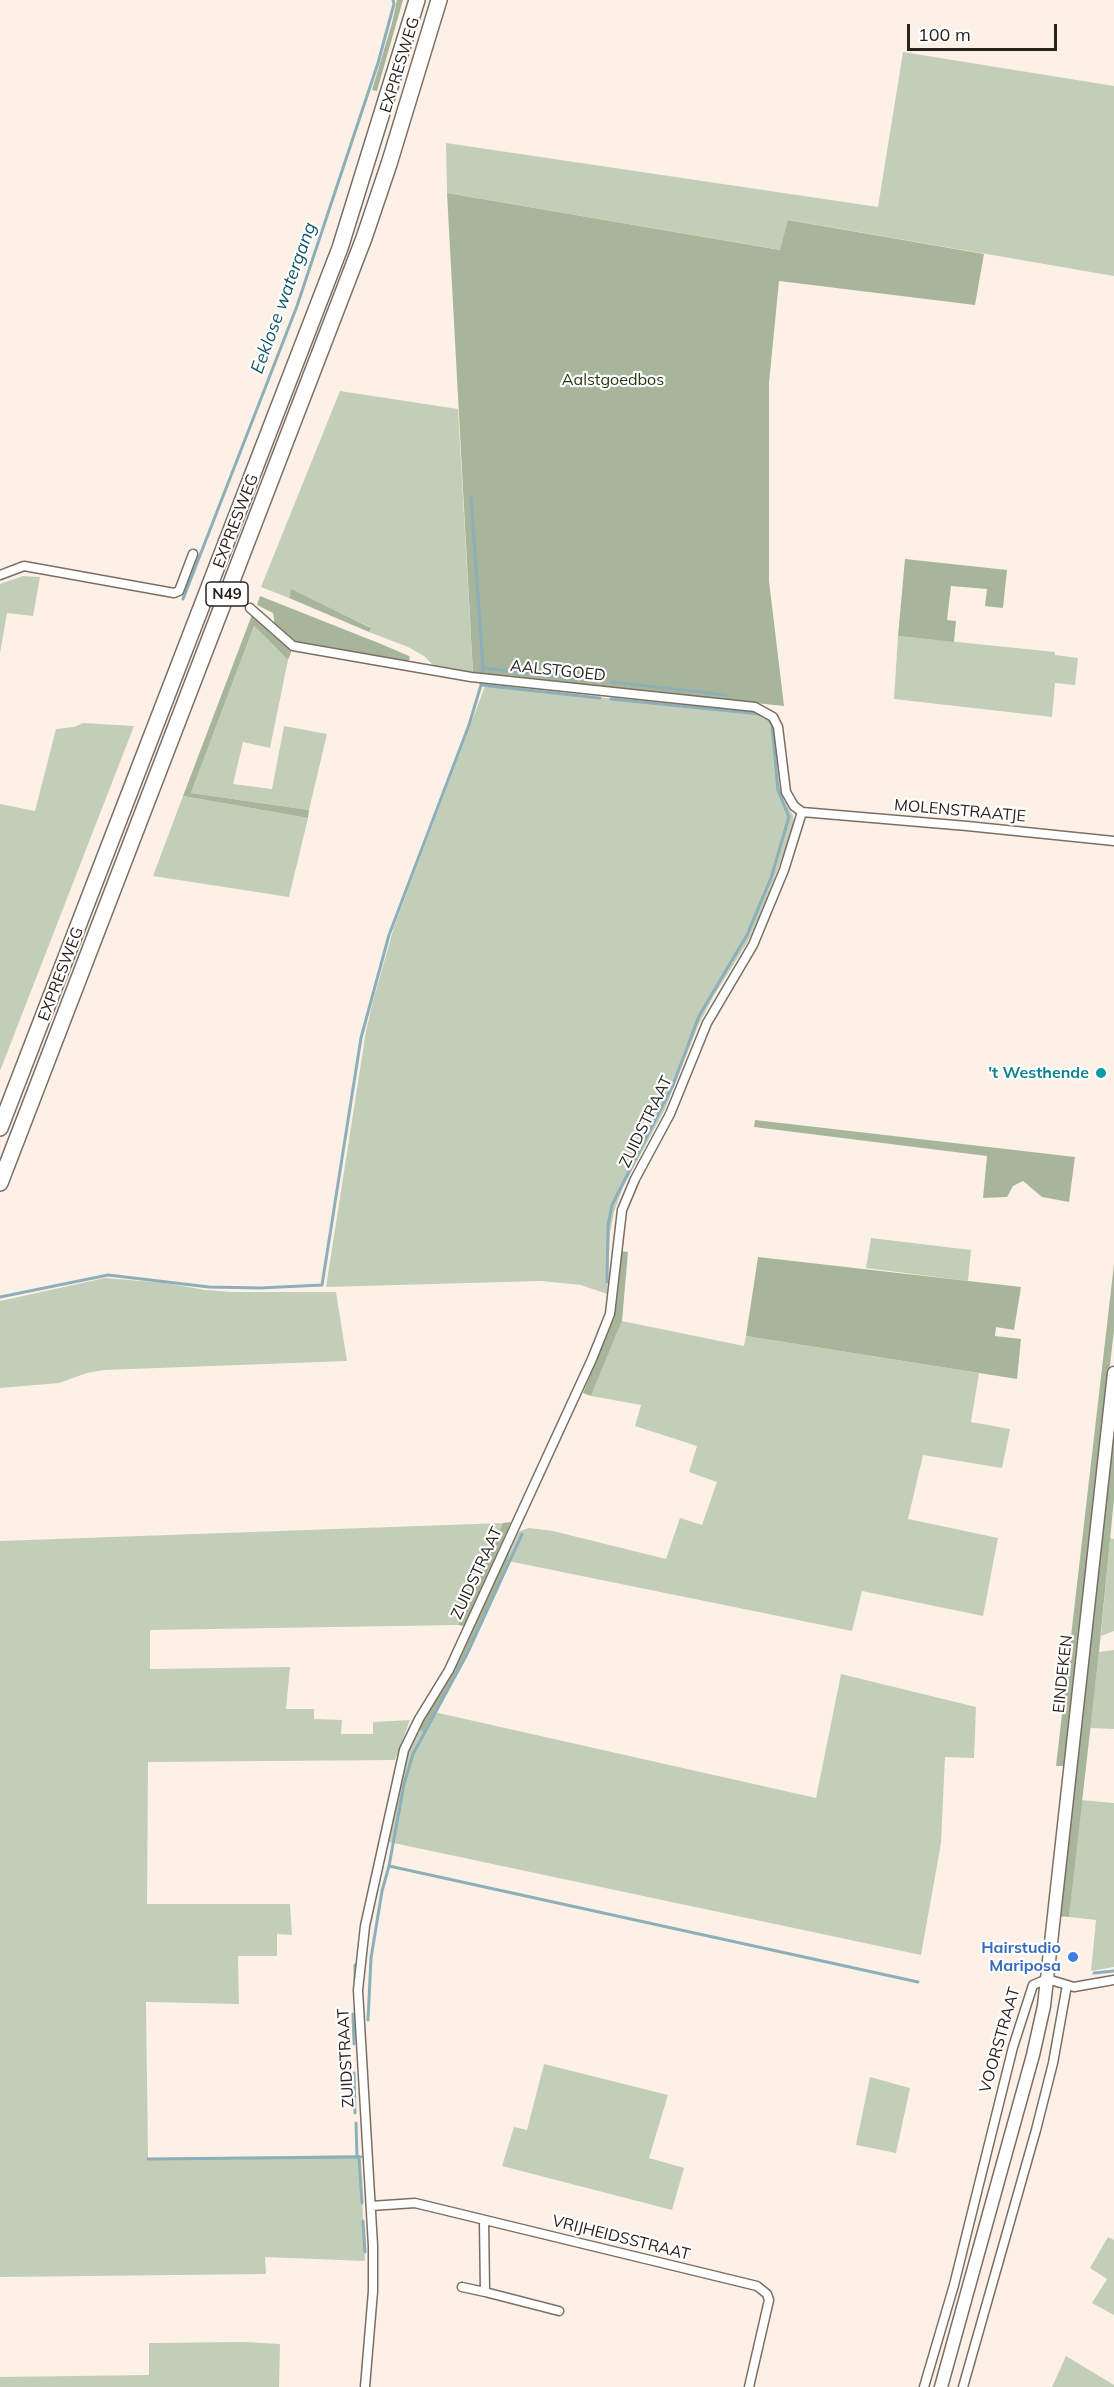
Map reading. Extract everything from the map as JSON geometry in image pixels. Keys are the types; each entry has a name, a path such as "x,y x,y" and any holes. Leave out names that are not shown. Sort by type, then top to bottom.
{"highway":[{"name":"EXPRESWEG","path":"0,1128 340,248 417,0"},
{"name":"EXPRESWEG","path":"0,1183 364,238 439,0"}],"street":[{"path":"0,574 24,566 174,593 179,591 193,554"},
{"name":"AALSTGOED","path":"250,608 293,646 471,677 755,707 764,710 773,717 778,727 786,792 794,806 802,812"},
{"name":"MOLENSTRAATJE","path":"802,812 967,825 1114,841"},
{"name":"ZUIDSTRAAT","path":"365,2387 373,2291 371,2206 358,1990 365,1926 404,1750 419,1719 449,1670 592,1359 610,1314 622,1210 634,1179 670,1114 707,1023 722,993 753,945 784,870 802,812"},
{"name":"EINDEKEN","path":"1047,1979 1114,1373"},
{"path":"1047,1979 1074,1987 1114,1980"},
{"name":"VOORSTRAAT","path":"924,2387 954,2285 1013,2047 1033,1984 1047,1979 1044,2006 1033,2055 941,2387"},
{"path":"963,2387 1036,2130 1053,2062 1067,1985"},
{"name":"VRIJHEIDSSTRAAT","path":"371,2206 415,2203 763,2289 769,2300 749,2387"},
{"path":"484,2220 485,2292"},
{"path":"462,2287 559,2311"}],"green space":[{"path":"397,0 403,0 377,91 372,90 392,23"},
{"path":"903,52 1114,86 1114,276 789,220 781,250 447,193 446,143 878,207"},
{"name":"Aalstgoedbos","path":"447,193 780,250 788,220 984,254 975,305 779,281 769,383 769,581 784,706 473,674"},
{"path":"340,391 458,409 473,674 434,666 424,656 408,647 369,632 370,627 291,590 289,598 261,587"},
{"path":"905,559 1007,570 1003,608 985,606 987,589 951,586 947,620 956,621 954,642 898,636"},
{"path":"23,576 40,577 33,616 7,613 0,653 0,584"},
{"path":"291,589 371,628 369,632 289,598"},
{"path":"260,596 381,644 410,658 407,663 295,643 275,626 273,613 257,605"},
{"path":"253,612 269,632 292,650 288,660 254,626 191,793 309,810 308,818 183,796"},
{"path":"254,626 288,660 270,748 243,742 233,784 272,789 284,726 327,734 309,810 191,793"},
{"path":"898,636 1055,652 1055,655 1078,658 1075,685 1055,683 1052,717 894,699"},
{"path":"485,686 753,713 762,716 768,719 772,731 777,777 783,799 793,815 794,827 759,918 747,943 713,997 698,1026 665,1109 623,1187 614,1212 610,1233 607,1294 581,1285 541,1281 326,1287 366,1031 373,1001 394,927"},
{"path":"83,723 134,726 0,1071 0,804 35,811 56,729 74,727"},
{"path":"183,796 308,818 289,897 153,876"},
{"path":"755,1120 1075,1157 1069,1202 1042,1197 1023,1181 1013,1186 1007,1197 983,1198 987,1156 754,1127"},
{"path":"871,1238 971,1250 968,1281 866,1268"},
{"path":"620,1251 628,1252 622,1321 591,1396 583,1393 613,1320"},
{"path":"758,1257 1021,1287 1014,1330 996,1327 995,1336 1021,1339 1017,1379 746,1336"},
{"path":"1114,1264 1114,1330 1064,1766 1056,1766"},
{"path":"105,1278 232,1292 336,1292 347,1361 104,1370 87,1373 59,1383 0,1388 0,1301"},
{"path":"622,1321 744,1346 746,1336 979,1373 971,1422 1010,1429 1002,1468 923,1455 908,1519 998,1538 983,1616 862,1591 852,1631 508,1561 512,1542 520,1531 529,1528 553,1531 666,1559 680,1518 702,1525 717,1482 689,1472 697,1446 635,1426 641,1405 591,1396"},
{"path":"1114,1424 1114,1499 1069,1917 1058,1916"},
{"path":"511,1522 464,1626 458,1625 503,1523"},
{"path":"503,1523 458,1625 150,1630 150,1669 290,1667 286,1709 314,1709 314,1719 342,1720 341,1734 373,1734 373,1722 410,1720 395,1760 148,1762 147,1904 290,1904 292,1935 277,1934 277,1956 238,1956 239,2004 146,2002 148,2158 360,2155 365,2261 265,2257 266,2274 0,2277 0,1541"},
{"path":"1110,1538 1114,1539 1114,1631 1101,1636"},
{"path":"512,1542 508,1561 466,1659 423,1732 418,1729 460,1658"},
{"path":"1114,1650 1114,1729 1090,1728 1099,1652"},
{"path":"841,1674 976,1707 974,1758 945,1757 941,1843 921,1955 389,1842 408,1753 418,1729 423,1731 434,1712 816,1798"},
{"path":"1081,1800 1114,1803 1114,1967 1091,1971 1096,1920 1069,1917"},
{"path":"544,2064 668,2095 649,2158 684,2168 672,2210 502,2166 514,2127 527,2130"},
{"path":"870,2077 910,2088 896,2153 856,2145"},
{"path":"1108,2237 1114,2240 1114,2315 1092,2303 1107,2279 1090,2268"},
{"path":"149,2343 280,2344 279,2387 0,2387 0,2377 149,2375"},
{"path":"1066,2356 1114,2385 1114,2387 1052,2387"}],"waterway":[{"name":"Eeklose watergang","path":"183,599 297,306 378,63 394,4 393,0"},
{"path":"0,1297 108,1275 209,1287 260,1288 322,1285 361,1038 389,935 469,725 481,685 483,668 471,497"},
{"path":"483,668 597,681"},
{"path":"612,682 726,695"},
{"path":"481,685 600,698"},
{"path":"611,699 760,714"},
{"path":"607,1282 608,1226 612,1205 673,1085 699,1016 747,935 771,878 789,817 778,790 772,725 768,718"},
{"path":"389,1866 404,1784 413,1754 467,1654 522,1534"},
{"path":"368,2020 371,1958 382,1891 389,1866 918,1982"},
{"path":"355,1965 355,1980"},
{"path":"1094,1973 1114,1971"},
{"path":"353,2014 354,2044"},
{"path":"354,2073 355,2113"},
{"path":"356,2123 357,2157"},
{"path":"359,2157 362,2203"},
{"path":"148,2159 361,2157"},
{"path":"363,2221 365,2252"}],"place":[{"name":"'t Westhende","path":"1101,1073"},
{"name":"Hairstudio Mariposa","path":"1073,1957"}]}
